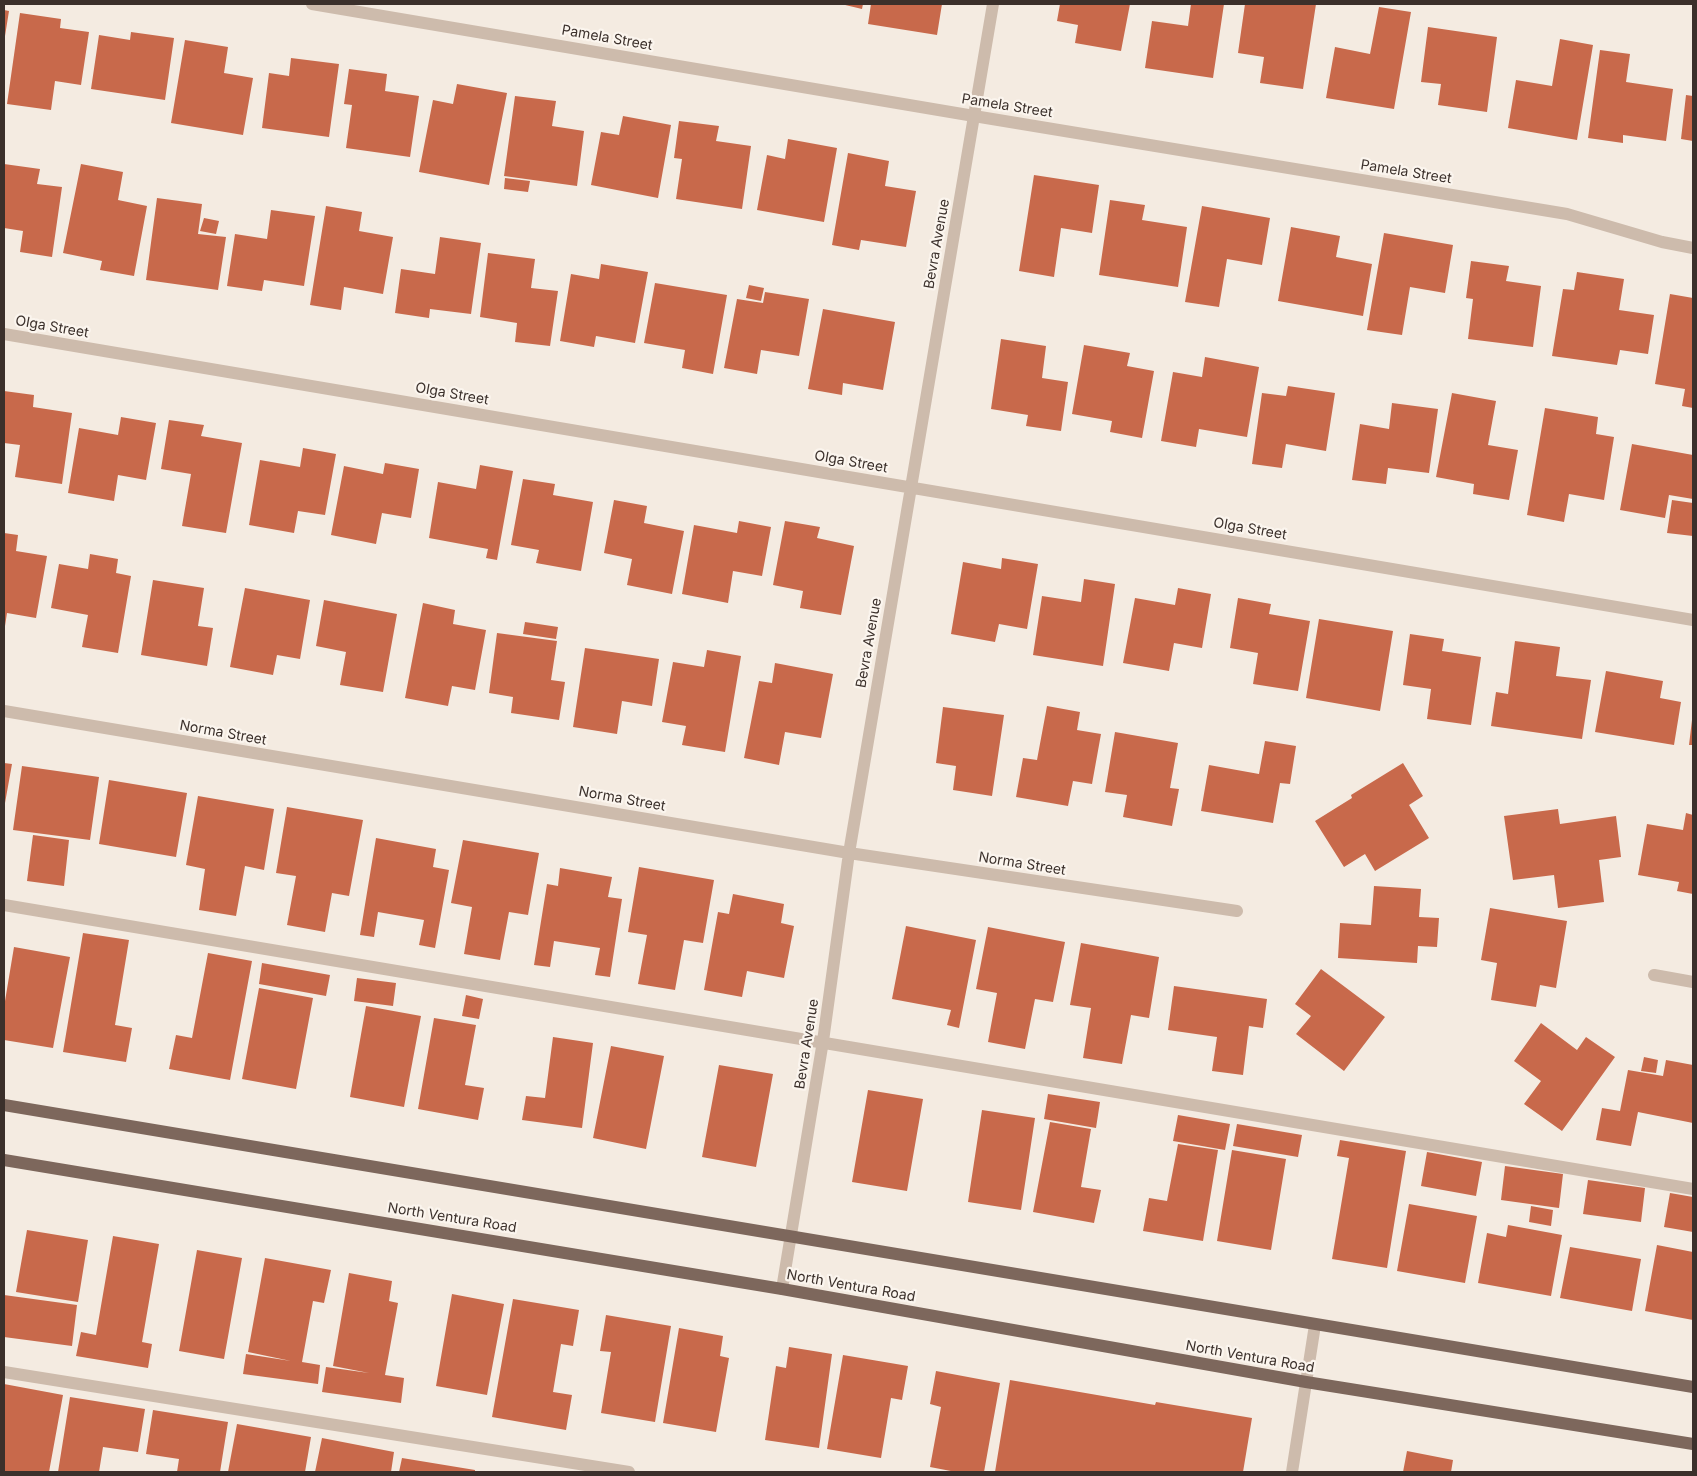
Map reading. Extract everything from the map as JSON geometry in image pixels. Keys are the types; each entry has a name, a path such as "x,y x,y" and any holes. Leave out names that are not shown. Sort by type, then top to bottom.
{"main road":[{"path":"4,1105 1693,1388"},
{"name":"North Ventura Road","path":"4,1160 782,1289 1306,1382 1693,1444"}],"street":[{"name":"Pamela Street","path":"312,4 1567,214 1662,242 1693,248"},
{"name":"Bevra Avenue","path":"782,1289 823,1041 849,853 993,4"},
{"name":"Olga Street","path":"4,334 1693,620"},
{"name":"Norma Street","path":"4,711 849,853 1236,911"},
{"path":"4,904 1693,1189"},
{"path":"1654,975 1693,982"},
{"path":"1292,1472 1315,1325"},
{"path":"4,1372 629,1472"}],"building":[{"path":"841,4 863,4 862,9"},
{"path":"871,4 942,4 937,35 868,24"},
{"path":"1060,4 1130,4 1121,51 1075,43 1078,25 1057,21"},
{"path":"1191,4 1224,4 1213,78 1145,68 1152,21 1188,26"},
{"path":"1245,4 1316,4 1303,89 1260,83 1264,57 1238,53"},
{"path":"1379,7 1411,12 1394,109 1326,98 1335,47 1370,54"},
{"path":"4,10 9,11 5,36 4,36"},
{"path":"20,13 61,19 60,28 89,32 81,85 55,81 51,110 7,104"},
{"path":"1428,27 1497,37 1487,112 1438,105 1441,84 1421,82"},
{"path":"131,32 174,38 165,100 91,89 99,35 130,40"},
{"path":"1560,39 1593,45 1577,140 1508,128 1516,80 1552,86"},
{"path":"185,40 228,47 224,73 253,78 243,135 171,123"},
{"path":"1600,50 1630,54 1626,82 1673,89 1666,141 1623,135 1623,143 1588,138"},
{"path":"291,58 339,64 329,137 262,128 269,73 289,76"},
{"path":"349,69 387,74 385,91 419,96 410,157 346,148 352,105 344,104"},
{"path":"457,84 507,93 489,185 419,172 433,100 453,104"},
{"path":"1686,95 1693,96 1693,141 1681,139"},
{"path":"515,96 556,101 552,126 584,131 577,186 504,176"},
{"path":"623,116 671,125 658,198 591,185 601,132 619,135"},
{"path":"679,121 719,126 716,141 751,146 742,209 676,199 682,159 674,158"},
{"path":"788,139 837,148 824,222 757,210 767,155 785,159"},
{"path":"848,153 889,161 885,186 916,191 906,247 861,240 859,250 832,245"},
{"path":"4,164 40,169 37,184 62,187 52,257 20,252 23,231 4,228"},
{"path":"81,164 123,172 118,200 147,206 134,276 100,270 102,261 63,253"},
{"path":"1034,175 1099,185 1092,233 1061,228 1054,277 1019,271"},
{"path":"505,178 530,181 528,192 504,189"},
{"path":"157,198 202,204 198,234 226,237 218,290 146,280"},
{"path":"1110,200 1145,205 1142,220 1187,227 1178,287 1099,275"},
{"path":"326,206 362,212 359,231 393,237 383,294 344,287 341,310 310,305"},
{"path":"1202,206 1270,218 1262,265 1227,259 1219,307 1185,302"},
{"path":"271,210 315,216 304,286 264,280 262,291 227,286 235,234 267,239"},
{"path":"204,218 219,221 216,234 200,231"},
{"path":"1291,227 1340,236 1336,257 1372,264 1363,316 1278,301"},
{"path":"1384,233 1453,245 1445,293 1410,287 1402,335 1367,330"},
{"path":"440,237 481,243 471,314 430,309 429,318 395,313 401,269 435,274"},
{"path":"488,253 535,259 531,288 558,291 550,346 515,342 517,323 480,317"},
{"path":"1471,261 1509,266 1506,281 1541,286 1533,347 1468,339 1473,299 1466,298"},
{"path":"601,264 648,272 635,343 596,336 594,347 560,341 571,274 599,279"},
{"path":"1577,272 1624,279 1619,310 1654,315 1648,354 1620,350 1617,365 1552,356 1563,289 1574,290"},
{"path":"655,283 727,295 713,374 682,368 685,350 644,343"},
{"path":"749,285 764,288 761,301 746,298"},
{"path":"765,292 809,299 799,356 761,350 757,374 724,368 737,299 763,303"},
{"path":"1670,294 1693,298 1693,408 1682,406 1685,389 1655,384"},
{"path":"823,309 895,322 883,390 843,383 842,395 808,389"},
{"path":"1001,339 1046,346 1042,378 1068,382 1061,431 1026,426 1028,415 991,409"},
{"path":"1084,345 1130,353 1127,366 1154,371 1142,438 1110,432 1112,421 1072,414"},
{"path":"1205,357 1259,367 1247,437 1199,429 1196,447 1161,441 1173,372 1202,377"},
{"path":"1288,386 1335,393 1326,451 1286,444 1282,468 1252,464 1262,393 1286,396"},
{"path":"4,391 34,395 33,407 72,413 62,484 15,477 20,445 4,443"},
{"path":"1452,393 1496,401 1488,445 1518,450 1509,500 1473,494 1474,484 1436,477"},
{"path":"1392,403 1438,409 1429,473 1388,468 1386,484 1352,480 1360,424 1389,429"},
{"path":"1545,408 1598,417 1596,434 1614,437 1604,500 1569,494 1564,522 1527,515"},
{"path":"121,417 156,423 146,480 118,475 114,501 68,493 79,428 118,435"},
{"path":"169,420 204,425 201,436 242,443 226,533 182,526 191,474 161,469"},
{"path":"1632,444 1693,455 1693,499 1669,495 1665,518 1620,510"},
{"path":"303,448 336,454 325,515 298,511 294,533 249,525 260,460 300,467"},
{"path":"385,463 419,469 411,518 382,513 376,544 331,535 344,466 383,474"},
{"path":"480,465 513,471 497,560 486,558 488,549 429,538 438,482 476,489"},
{"path":"523,479 555,484 553,495 593,502 581,571 536,563 539,550 511,545"},
{"path":"614,500 647,506 644,523 684,531 672,594 627,585 632,559 604,553"},
{"path":"1672,500 1693,503 1693,536 1667,533"},
{"path":"739,521 771,527 762,576 733,571 728,603 682,594 694,525 737,533"},
{"path":"785,521 820,527 817,538 854,546 841,615 800,608 803,591 773,585"},
{"path":"4,533 18,535 16,551 47,556 36,618 7,613 5,626"},
{"path":"90,554 118,559 116,573 131,576 118,653 82,647 88,615 51,608 59,564 88,569"},
{"path":"1002,558 1038,564 1027,629 999,624 995,642 951,634 963,562 1001,569"},
{"path":"1084,579 1115,584 1103,666 1033,655 1042,596 1081,602"},
{"path":"153,580 204,588 198,626 213,628 207,666 141,655"},
{"path":"245,588 310,600 300,659 277,655 273,675 230,667"},
{"path":"1178,588 1211,594 1202,648 1174,643 1169,671 1123,663 1135,598 1175,605"},
{"path":"1238,598 1271,604 1269,614 1310,621 1298,691 1253,684 1258,653 1230,648"},
{"path":"324,600 397,614 383,692 340,685 346,652 316,646"},
{"path":"423,603 455,610 453,624 486,630 475,690 452,686 448,706 405,698"},
{"path":"1319,619 1393,631 1380,711 1306,698"},
{"path":"525,622 558,627 556,639 523,634"},
{"path":"497,633 557,641 551,680 565,682 559,720 511,713 513,697 489,693"},
{"path":"1410,634 1444,639 1442,651 1481,657 1471,725 1427,719 1431,689 1403,685"},
{"path":"1515,641 1560,647 1556,676 1591,680 1582,739 1491,726 1496,692 1508,694"},
{"path":"585,648 659,659 652,706 622,701 617,734 573,727"},
{"path":"707,650 741,656 725,752 682,745 686,726 662,722 673,662 704,667"},
{"path":"775,663 833,674 821,738 785,732 779,765 744,758 759,681 772,683"},
{"path":"1606,671 1663,681 1660,698 1681,702 1674,745 1595,732"},
{"path":"1047,706 1080,712 1077,730 1101,734 1092,784 1073,781 1068,806 1016,797 1023,758 1037,760"},
{"path":"943,707 1004,715 992,796 953,790 956,766 936,763"},
{"path":"1692,720 1693,745 1689,745"},
{"path":"1115,732 1178,743 1170,788 1179,789 1172,826 1123,817 1127,795 1105,792"},
{"path":"1265,741 1296,746 1290,784 1280,783 1273,823 1201,811 1209,765 1259,774"},
{"path":"4,763 12,764 5,803 4,803"},
{"path":"1403,763 1423,796 1409,805 1429,838 1375,871 1365,854 1344,867 1315,821 1352,798 1351,795"},
{"path":"22,766 99,777 90,840 13,830"},
{"path":"109,780 187,793 176,857 99,844"},
{"path":"198,796 274,809 264,870 245,866 236,916 199,910 205,869 186,865"},
{"path":"287,807 363,820 349,896 332,893 325,932 287,925 296,876 276,873"},
{"path":"1558,809 1560,824 1616,816 1621,857 1599,860 1604,902 1558,908 1554,875 1513,880 1504,816"},
{"path":"1686,813 1693,815 1693,894 1677,891 1679,882 1638,875 1647,824 1683,830"},
{"path":"33,835 69,840 64,886 27,881"},
{"path":"376,838 436,849 433,867 449,870 435,948 419,945 424,920 378,912 374,937 360,935"},
{"path":"463,840 539,853 528,915 509,912 500,960 464,954 472,907 451,903"},
{"path":"639,867 714,880 703,943 684,940 675,990 638,984 647,935 628,932"},
{"path":"560,868 612,877 608,897 622,899 610,977 595,975 600,948 554,941 550,967 534,965 547,884 558,886"},
{"path":"1374,886 1421,889 1419,917 1439,918 1437,947 1418,946 1417,963 1338,958 1340,923 1371,925"},
{"path":"733,894 784,904 781,923 794,926 784,978 747,971 742,997 704,990 718,912 729,914"},
{"path":"1490,908 1567,921 1556,988 1540,985 1536,1007 1491,1000 1497,963 1481,960"},
{"path":"906,926 976,940 959,1028 947,1025 951,1010 892,999"},
{"path":"988,927 1065,942 1053,1002 1035,999 1025,1049 988,1042 997,993 976,989"},
{"path":"83,933 129,940 115,1025 132,1028 126,1062 63,1052"},
{"path":"1081,943 1159,957 1149,1018 1131,1015 1122,1064 1083,1058 1091,1008 1070,1005"},
{"path":"14,947 70,957 53,1048 4,1040 4,1007"},
{"path":"208,953 252,961 230,1080 169,1069 176,1035 192,1038"},
{"path":"262,963 330,975 326,996 259,984"},
{"path":"1321,969 1385,1017 1344,1071 1296,1034 1311,1016 1295,1004"},
{"path":"357,978 396,983 393,1006 354,1001"},
{"path":"1174,986 1267,999 1263,1028 1249,1026 1243,1075 1212,1071 1217,1037 1168,1030"},
{"path":"259,988 313,998 296,1089 242,1079"},
{"path":"466,995 483,999 479,1019 462,1016"},
{"path":"366,1006 421,1016 404,1107 350,1097"},
{"path":"434,1018 476,1025 465,1085 484,1088 478,1120 418,1109"},
{"path":"1541,1023 1577,1050 1586,1037 1615,1057 1562,1131 1524,1104 1541,1081 1514,1061"},
{"path":"553,1037 593,1043 582,1128 522,1120 526,1096 545,1098"},
{"path":"611,1046 664,1056 646,1149 593,1138"},
{"path":"1644,1057 1658,1060 1656,1073 1641,1071"},
{"path":"1666,1060 1693,1065 1693,1123 1638,1112 1631,1146 1596,1140 1602,1108 1620,1111 1628,1070 1663,1076"},
{"path":"719,1065 773,1074 756,1167 702,1157"},
{"path":"868,1090 923,1099 907,1191 852,1182"},
{"path":"1048,1094 1100,1102 1096,1128 1044,1119"},
{"path":"982,1110 1035,1118 1021,1210 968,1202"},
{"path":"1178,1115 1230,1124 1225,1150 1173,1141"},
{"path":"1050,1122 1091,1129 1081,1187 1101,1190 1094,1223 1033,1212"},
{"path":"1237,1124 1302,1135 1298,1157 1233,1146"},
{"path":"1340,1140 1406,1151 1387,1268 1332,1259 1349,1158 1337,1156"},
{"path":"1178,1144 1218,1150 1203,1241 1143,1231 1149,1198 1167,1201"},
{"path":"1232,1150 1286,1159 1271,1250 1217,1241"},
{"path":"1427,1152 1482,1162 1476,1196 1421,1186"},
{"path":"1505,1166 1563,1174 1559,1208 1501,1200"},
{"path":"1588,1180 1645,1188 1641,1222 1583,1214"},
{"path":"1670,1193 1693,1197 1693,1232 1664,1227"},
{"path":"1409,1204 1477,1216 1465,1283 1397,1271"},
{"path":"1531,1206 1553,1210 1551,1226 1529,1222"},
{"path":"1508,1225 1562,1235 1551,1296 1478,1283 1487,1233 1506,1237"},
{"path":"27,1230 88,1240 78,1302 16,1292"},
{"path":"113,1236 159,1244 142,1342 152,1344 148,1368 76,1356 81,1332 96,1335"},
{"path":"1657,1245 1693,1252 1693,1320 1645,1311"},
{"path":"1570,1247 1641,1259 1632,1311 1560,1298"},
{"path":"197,1250 242,1258 224,1359 179,1351"},
{"path":"265,1258 331,1270 324,1303 313,1301 302,1362 320,1365 318,1384 243,1374 246,1354 291,1361 248,1352"},
{"path":"349,1273 392,1281 389,1301 398,1303 385,1375 404,1378 401,1403 322,1392 326,1367 369,1373 333,1366"},
{"path":"452,1294 504,1304 487,1395 436,1386"},
{"path":"4,1295 77,1305 72,1346 4,1337"},
{"path":"513,1299 579,1310 573,1346 561,1344 553,1392 572,1395 566,1430 492,1417"},
{"path":"606,1315 671,1326 655,1422 601,1413 611,1352 600,1351"},
{"path":"679,1328 723,1336 720,1356 729,1358 716,1432 663,1423"},
{"path":"789,1347 832,1354 819,1448 765,1440 776,1366 786,1368"},
{"path":"843,1355 908,1366 902,1400 891,1398 881,1458 827,1449"},
{"path":"936,1371 1000,1383 984,1472 956,1472 930,1467 941,1407 930,1404"},
{"path":"1010,1380 1155,1405 1156,1402 1252,1418 1243,1472 995,1472"},
{"path":"4,1384 63,1395 49,1472 4,1472"},
{"path":"70,1397 145,1409 138,1452 103,1447 99,1472 58,1472"},
{"path":"153,1410 228,1422 220,1472 177,1472 179,1459 146,1454"},
{"path":"237,1424 311,1437 305,1472 228,1472"},
{"path":"322,1438 394,1452 391,1472 315,1472"},
{"path":"1407,1451 1453,1460 1451,1472 1403,1472"},
{"path":"402,1458 475,1470 475,1472 399,1472"}]}
